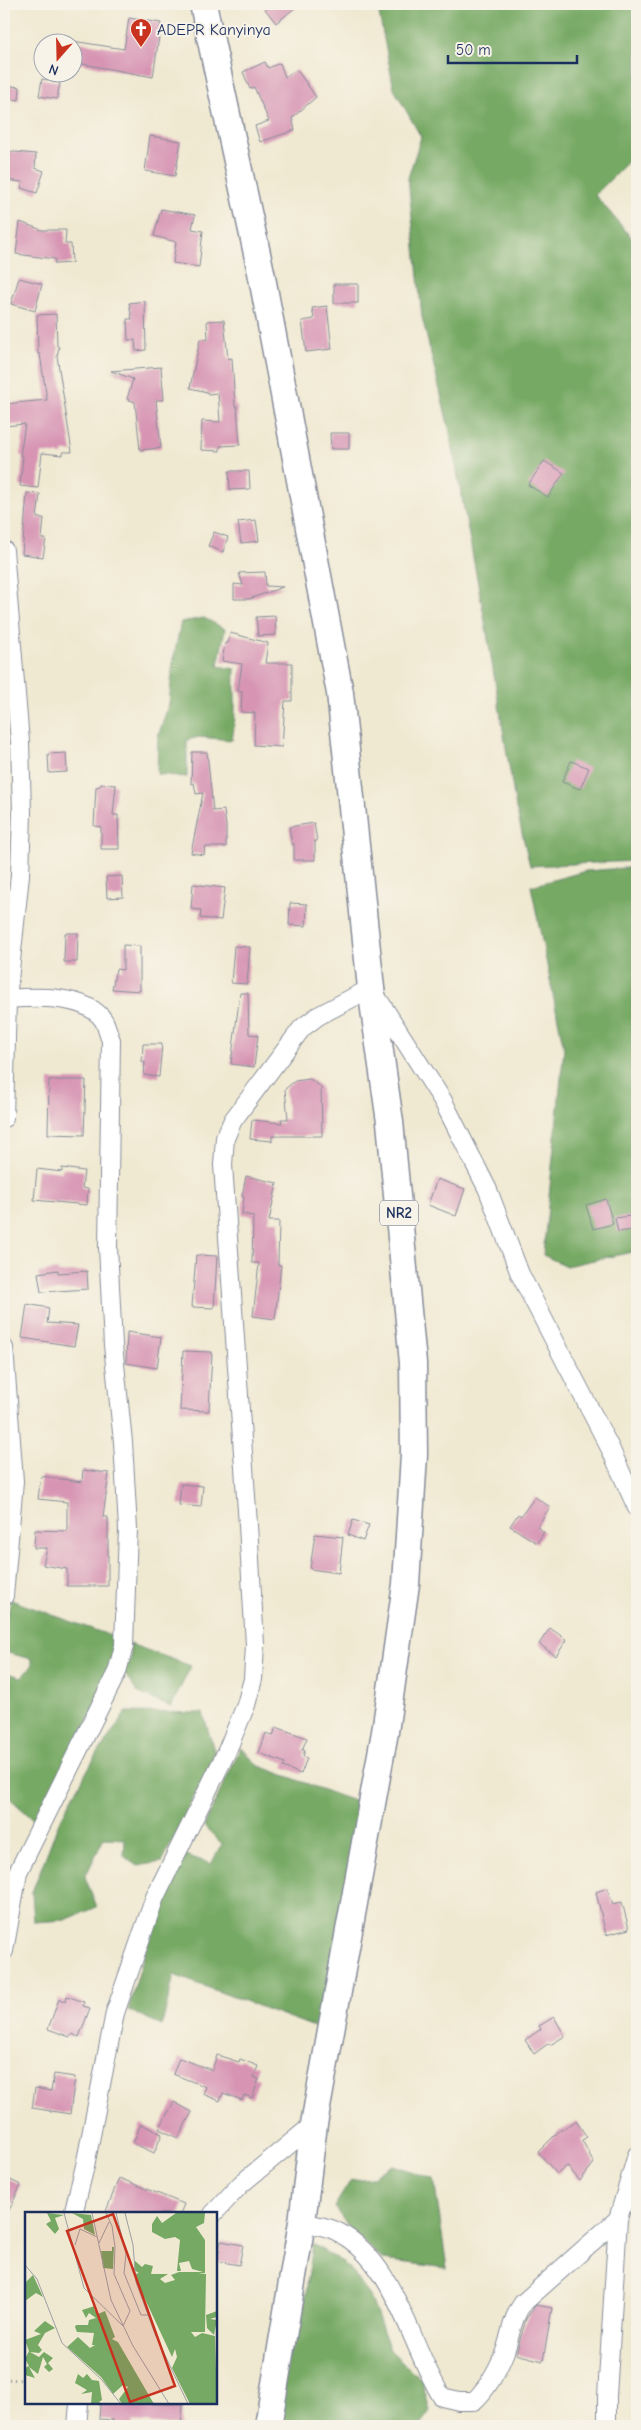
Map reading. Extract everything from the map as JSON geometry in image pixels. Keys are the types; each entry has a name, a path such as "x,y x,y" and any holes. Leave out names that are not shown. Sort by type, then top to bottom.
{"highway":[{"name":"NR2","path":"203,4 261,272 340,693 371,988 390,1122 412,1354 414,1455 406,1584 385,1732 314,2124 302,2222 268,2426"}],"street":[{"path":"4,550 20,742 22,813 20,875 7,999 4,1118"},
{"path":"74,2212 85,2166 115,2013 155,1897 226,1753 246,1705 253,1679 254,1645 248,1525 223,1165 225,1138 233,1120 302,1028 318,1016 371,988 443,1101 488,1190 520,1274 610,1448 637,1508"},
{"path":"4,1951 18,1872 117,1672 122,1655 124,1646 128,1529 123,1442 113,1345 108,1247 110,1040 103,1021 93,1011 79,1004 40,996 7,999"},
{"path":"4,1348 14,1480 4,1596"},
{"path":"215,2212 241,2184 314,2124"},
{"path":"607,2426 607,2387 618,2219 637,2155"},
{"path":"302,2222 338,2232 358,2246 385,2278 442,2397 474,2401 485,2391 504,2354 515,2314 519,2308 618,2219"},
{"path":"77,2426 79,2405"}],"path":[{"path":"4,2379 25,2380"}],"green space":[{"path":"377,4 637,4 637,153 595,195 637,244 637,861 530,866 516,808 486,627 449,428 422,317 408,178 421,137 394,89"},
{"path":"204,618 225,629 218,666 235,669 235,713 232,740 199,737 187,740 187,777 157,774 158,736 169,704 173,661 181,622"},
{"path":"637,867 637,1262 632,1252 566,1266 543,1255 564,1049 531,886 586,871"},
{"path":"11,1600 117,1638 110,1679 35,1821 4,1793 4,1672 21,1677 32,1666 32,1659 4,1652 4,1629"},
{"path":"130,1644 191,1666 171,1707 137,1692 121,1668 131,1659"},
{"path":"126,1712 203,1713 215,1754 162,1862 137,1866 124,1856 125,1839 104,1838 85,1877 97,1907 65,1920 34,1922 32,1892 59,1822 92,1762"},
{"path":"241,1747 257,1765 364,1805 328,2016 317,2028 174,1975 162,2025 128,2010 155,1919 186,1855 211,1864 222,1844 204,1826"},
{"path":"393,2165 434,2179 447,2268 383,2260 353,2233 334,2207 351,2180 371,2178"},
{"path":"313,2244 347,2266 370,2296 390,2350 422,2380 430,2411 419,2426 279,2426 285,2365 305,2300"}],"building":[{"path":"261,4 300,4 276,23"},
{"name":"ADEPR Kanyinya","path":"129,18 161,23 153,77 82,64 82,43 124,49"},
{"path":"265,62 268,68 280,63 285,77 297,70 316,97 292,118 295,130 260,142 255,126 269,121 254,87 250,89 243,72"},
{"path":"41,82 60,82 57,99 39,96"},
{"path":"4,85 20,87 19,100 4,98"},
{"path":"150,136 181,141 175,176 145,171"},
{"path":"4,151 36,154 35,168 44,171 37,193 21,188 23,182 4,180"},
{"path":"161,209 195,215 192,229 203,231 199,267 173,263 176,242 154,236"},
{"path":"20,222 42,230 66,230 65,244 71,244 72,263 55,264 55,259 16,254"},
{"path":"19,278 42,284 35,311 11,304"},
{"path":"334,284 358,284 358,303 334,303"},
{"path":"145,301 146,350 136,351 135,340 128,340 127,319 132,319 129,303"},
{"path":"327,306 332,349 306,352 302,321 314,319 312,308"},
{"path":"56,314 57,346 59,347 57,356 72,452 63,452 63,455 42,453 38,488 20,486 23,456 20,456 25,424 4,426 4,404 47,400 40,354 38,354 37,315"},
{"path":"224,320 228,359 232,358 240,445 220,446 220,451 201,450 202,421 220,422 218,393 208,394 207,392 190,388 200,339 208,340 207,321"},
{"path":"161,367 164,400 156,400 161,448 140,450 135,402 127,399 133,379 111,371"},
{"path":"330,433 349,433 349,449 331,449"},
{"path":"544,461 564,473 548,497 528,485"},
{"path":"229,471 249,471 250,489 230,490"},
{"path":"27,493 40,494 37,518 44,518 42,539 46,539 43,557 22,554"},
{"path":"256,520 259,541 241,543 238,522"},
{"path":"214,532 228,537 223,552 208,546"},
{"path":"265,572 266,586 283,587 249,599 234,599 234,584 243,585 239,573"},
{"path":"275,616 276,635 258,636 256,617"},
{"path":"230,633 268,643 265,663 292,663 292,701 285,701 282,747 254,745 255,713 241,712 242,692 238,691 242,664 222,661 225,643 228,643"},
{"path":"192,752 207,752 213,811 224,810 226,826 226,847 205,847 204,855 191,853 203,793 196,794 194,783 191,784"},
{"path":"66,753 67,772 49,773 48,754"},
{"path":"571,761 589,768 580,789 562,782"},
{"path":"101,784 116,785 113,815 118,815 119,849 101,849 101,827 94,826 96,787"},
{"path":"314,823 317,841 315,841 315,860 294,860 294,844 292,844 289,827"},
{"path":"122,876 123,897 107,898 106,877"},
{"path":"193,884 225,888 221,920 200,918 201,910 191,909"},
{"path":"290,903 307,904 306,926 289,925"},
{"path":"65,933 78,933 77,962 64,962"},
{"path":"123,945 140,946 140,991 112,989 116,969 123,970"},
{"path":"234,946 250,947 247,984 231,983"},
{"path":"240,993 248,993 249,1034 258,1035 254,1067 231,1064"},
{"path":"143,1044 162,1044 159,1077 144,1075 145,1062 142,1062"},
{"path":"310,1079 321,1087 322,1136 272,1136 272,1141 250,1139 252,1120 282,1123 281,1119 288,1119 285,1089 295,1081"},
{"path":"49,1080 86,1080 84,1135 48,1134"},
{"path":"62,1168 84,1171 82,1188 88,1189 87,1205 34,1200 37,1169 62,1172"},
{"path":"246,1176 277,1183 269,1221 279,1221 278,1265 281,1265 275,1319 253,1316 259,1263 252,1263 253,1216 242,1214 244,1196 242,1196"},
{"path":"437,1179 465,1189 456,1216 428,1205"},
{"path":"606,1199 613,1224 593,1229 586,1205"},
{"path":"631,1216 633,1230 618,1232 615,1218"},
{"path":"196,1255 217,1256 214,1308 192,1307"},
{"path":"58,1270 58,1273 87,1271 88,1289 41,1292 38,1273"},
{"path":"27,1304 49,1308 47,1323 78,1325 74,1346 22,1338"},
{"path":"127,1332 161,1337 157,1368 126,1363"},
{"path":"183,1351 212,1352 209,1411 180,1410"},
{"path":"83,1470 109,1473 103,1517 108,1517 108,1586 67,1586 67,1569 43,1565 47,1548 34,1548 35,1530 67,1531 67,1502 38,1499 41,1476 82,1482"},
{"path":"181,1484 203,1486 201,1507 179,1505"},
{"path":"535,1497 550,1507 537,1527 544,1532 537,1543 510,1526 518,1514 521,1516"},
{"path":"353,1520 369,1525 363,1541 348,1535"},
{"path":"315,1534 343,1537 339,1573 310,1569"},
{"path":"550,1628 567,1640 556,1656 539,1644"},
{"path":"276,1727 307,1738 302,1750 305,1750 303,1756 307,1758 301,1774 283,1767 285,1763 259,1753 266,1733 273,1736"},
{"path":"607,1888 613,1904 622,1902 629,1929 606,1935 596,1892"},
{"path":"67,1996 84,2002 83,2006 90,2008 79,2037 72,2034 70,2037 48,2029 59,1999 65,2001"},
{"path":"554,2017 565,2036 550,2045 549,2043 534,2054 525,2040 541,2029 539,2026"},
{"path":"217,2055 239,2062 240,2059 258,2066 254,2077 259,2079 252,2098 244,2095 242,2100 223,2093 220,2101 203,2094 206,2087 173,2074 179,2058 212,2070"},
{"path":"54,2074 75,2077 70,2114 32,2108 35,2088 51,2091"},
{"path":"174,2102 192,2112 178,2138 159,2129"},
{"path":"576,2121 587,2137 582,2140 594,2163 580,2181 567,2166 557,2174 538,2152 558,2132"},
{"path":"141,2124 162,2134 154,2153 133,2143"},
{"path":"4,2177 21,2185 4,2221"},
{"path":"119,2178 184,2204 181,2212 106,2212"},
{"path":"221,2241 243,2245 239,2265 218,2261"},
{"path":"536,2305 552,2308 543,2361 516,2354 526,2319"},
{"path":"100,2405 183,2405 181,2426 133,2422 132,2426 112,2426 113,2420 99,2419"}],"place":[{"name":"ADEPR Kanyinya","path":"141,48"}]}
